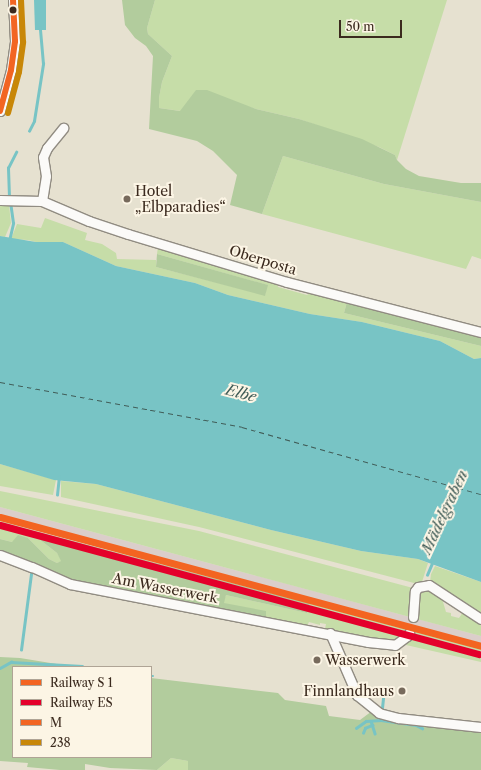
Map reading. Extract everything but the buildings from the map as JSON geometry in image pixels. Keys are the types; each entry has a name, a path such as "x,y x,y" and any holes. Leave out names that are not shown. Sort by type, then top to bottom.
{"street":[{"path":"0,111 11,70 15,41 13,0"},
{"path":"42,201 46,176 42,158 47,148 63,128"},
{"name":"Oberposta","path":"1,200 21,199 42,201 124,233 287,282 481,332"},
{"name":"Am Wasserwerk","path":"0,555 70,584 330,633 389,646 395,645 409,633"},
{"path":"413,617 413,599 418,588 429,585 481,619"},
{"path":"330,633 357,695 379,714 398,718 481,727"}],"shaded area":[{"path":"0,507 481,636 481,648 0,521"}],"green space":[{"path":"122,0 155,0 147,28 148,34 172,56 162,82 159,108 180,111 196,90 207,90 256,109 299,119 362,139 395,155 397,160 406,169 419,176 461,183 481,183 481,202 384,184 283,156 262,214 230,205 237,175 213,151 197,141 149,129 153,56 146,46 135,38 125,25"},
{"path":"155,0 447,0 397,160 395,155 379,147 299,119 256,109 196,91 181,111 159,108 162,82 172,56 148,34 147,28"},
{"path":"283,156 384,184 481,202 481,259 472,256 466,269 262,214"},
{"path":"9,205 11,223 5,237 0,236 0,206"},
{"path":"45,218 87,233 85,240 102,244 116,253 117,259 156,260 156,267 265,295 267,285 157,254 158,247 277,283 278,287 307,295 310,293 347,302 344,313 481,346 481,358 474,359 440,341 362,322 310,314 228,295 195,283 116,266 63,242 36,242 11,239 17,224 41,228"},
{"path":"157,254 268,285 265,296 156,267"},
{"path":"347,302 481,335 481,346 344,313"},
{"path":"0,464 56,480 53,495 0,486"},
{"path":"61,481 96,484 271,530 361,551 418,559 428,563 422,582 414,583 199,527 61,497"},
{"path":"0,491 199,531 413,588 409,601 410,617 0,507"},
{"path":"0,521 39,532 39,539 57,553 62,561 57,563 49,559 28,538 12,542 0,539"},
{"path":"39,532 310,603 307,613 226,595 224,603 266,611 266,618 71,581 0,551 0,539 12,542 18,535 28,538 49,559 57,563 61,561 57,553 39,539"},
{"path":"435,566 481,582 481,615 436,584 430,582 431,574"},
{"path":"425,589 430,589 441,595 446,612 451,613 451,616 459,618 463,612 475,619 481,625 481,636 417,619 416,607 419,592"},
{"path":"226,595 307,613 310,603 406,628 400,637 388,641 325,629 326,624 320,623 320,625 309,622 307,626 266,618 223,603"},
{"path":"415,630 481,648 481,662 406,645"},
{"path":"0,657 20,658 69,666 12,666 12,758 152,758 152,678 278,693 285,700 326,706 329,716 360,720 372,711 481,730 481,770 188,770 188,761 171,758 157,770 110,768 85,764 85,770 60,770 27,767 28,763 0,761"},
{"path":"171,758 188,761 188,770 157,770"}],"water":[{"path":"34,0 46,0 46,30 35,30"},
{"name":"Elbe","path":"0,236 36,242 63,242 116,266 195,283 228,295 310,314 362,322 440,341 474,359 481,358 481,582 418,559 361,551 271,530 96,484 54,480 0,464"}],"waterway":[{"path":"29,131 34,121 43,64 40,28"},
{"path":"9,197 8,168 16,152"},
{"path":"9,241 13,223 10,202"},
{"path":"57,495 59,477"},
{"name":"Mädelgraben","path":"427,575 432,563"},
{"path":"21,650 31,574"},
{"path":"0,668 11,662 82,666"},
{"name":"Mädelgraben","path":"382,708 384,690 387,687"},
{"path":"356,728 366,721 381,720 416,725 422,728"},
{"path":"371,721 375,733"},
{"path":"363,733 365,728 372,725"}],"ferry route":[{"path":"0,382 242,427 481,494"}],"tunnel":[{"path":"409,633 413,617"}],"transit line":[{"name":"M","path":"0,111 11,70 15,41 13,0"},
{"name":"238","path":"8,113 19,72 23,42 21,0"},
{"path":"0,517 481,646"}],"rail line":[{"name":"ES","path":"0,525 479,654"}],"place":[{"name":"Hotel „Elbparadies“","path":"127,199"},
{"name":"Wasserwerk","path":"317,660"},
{"name":"Finnlandhaus","path":"402,691"}]}
